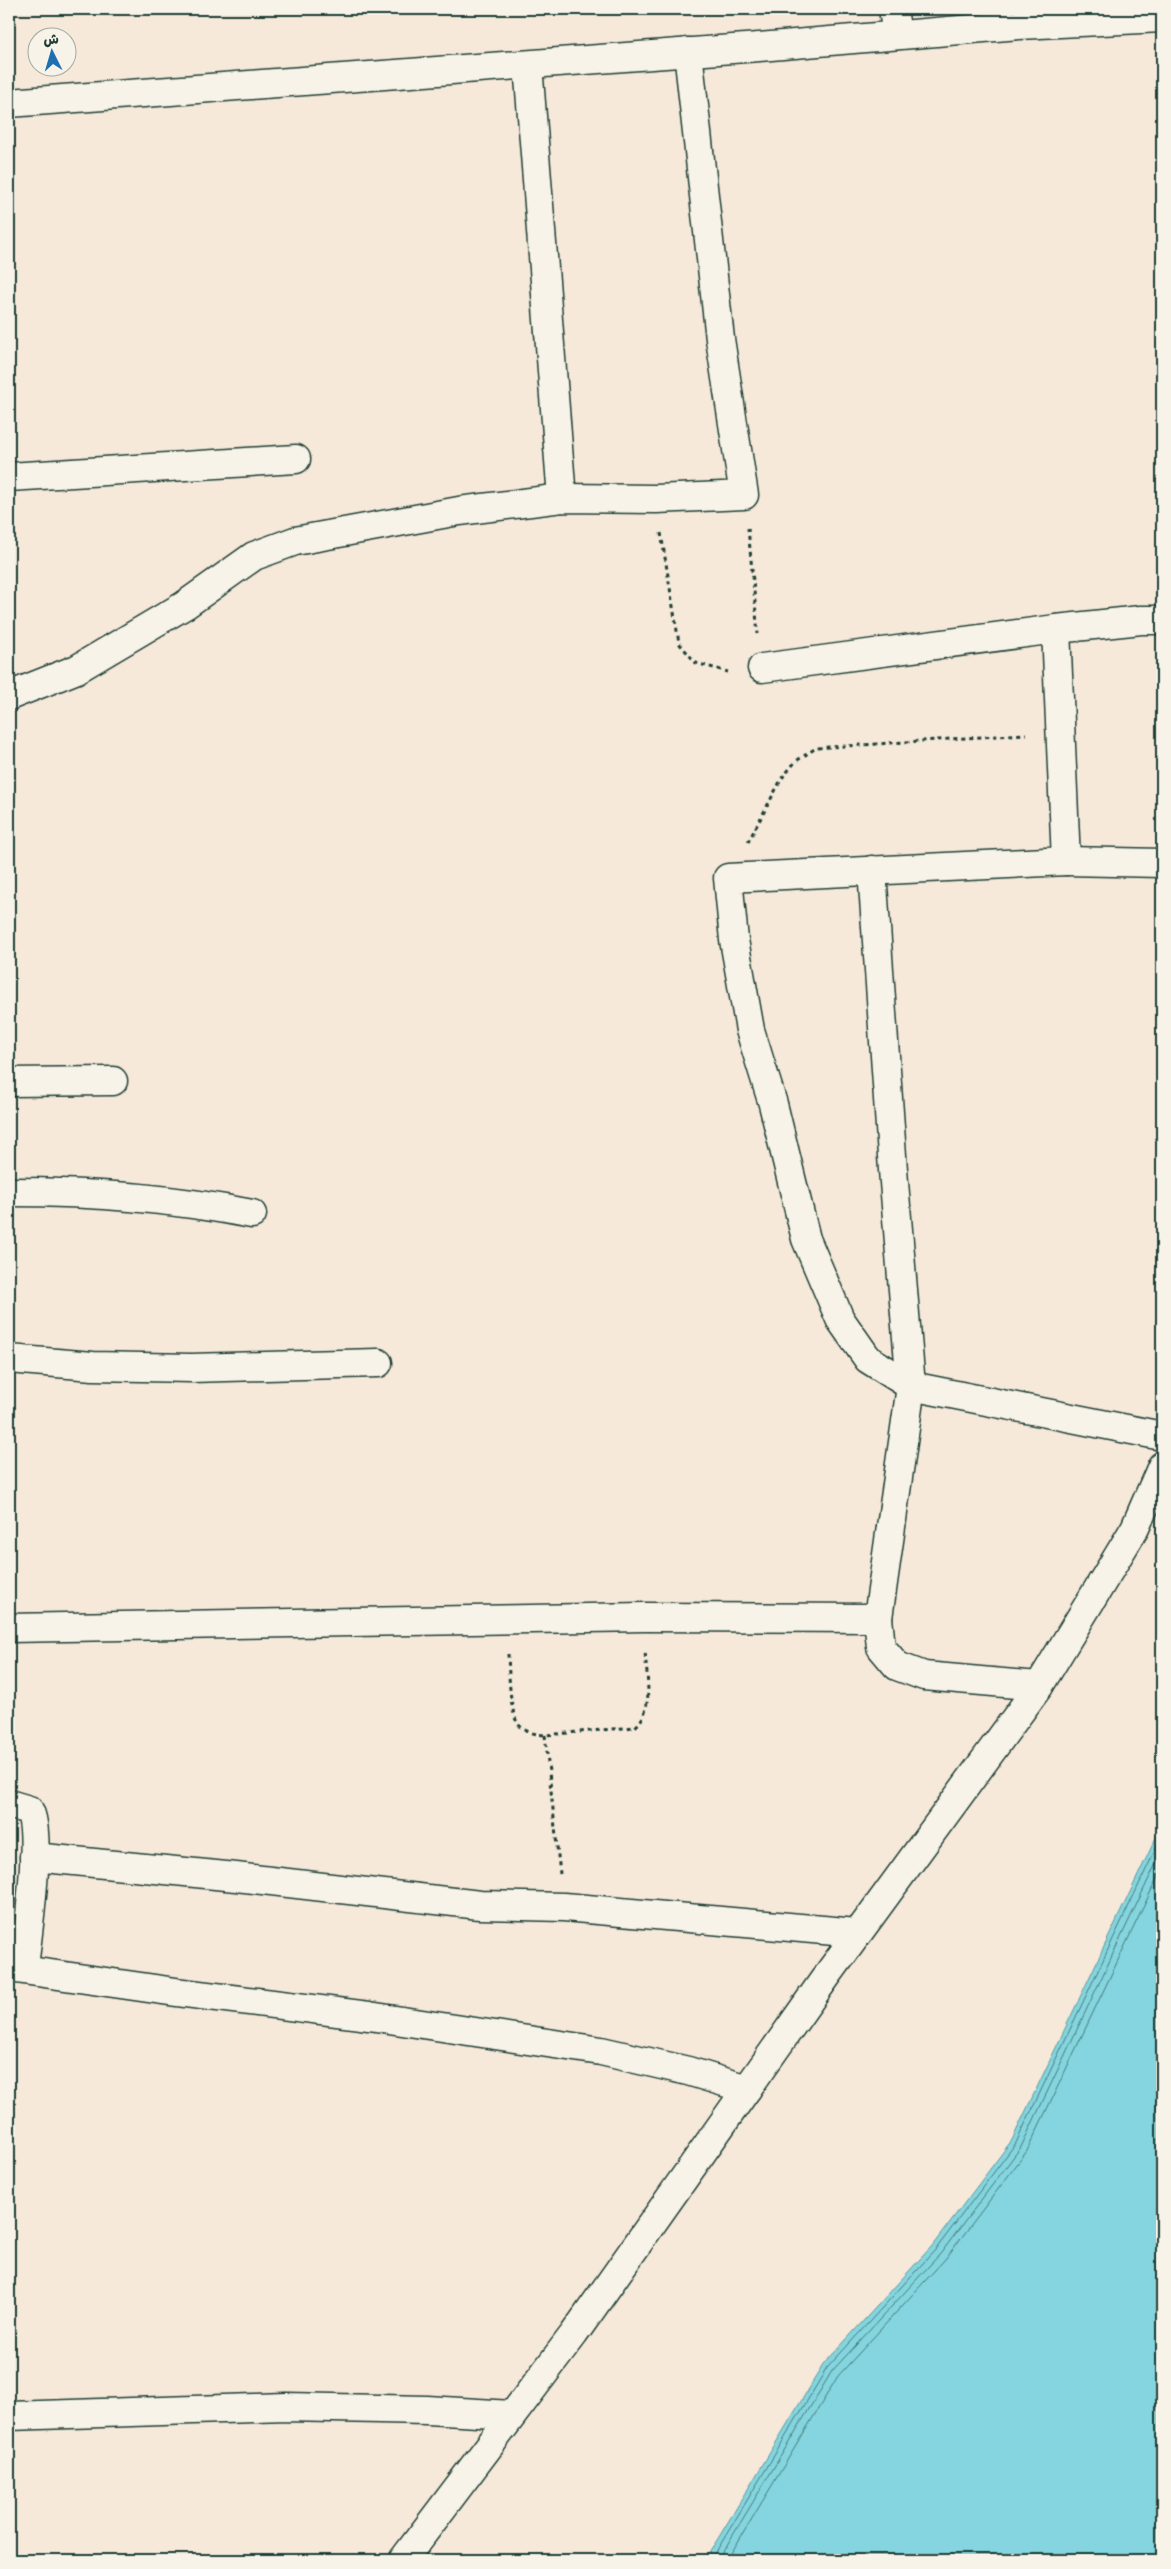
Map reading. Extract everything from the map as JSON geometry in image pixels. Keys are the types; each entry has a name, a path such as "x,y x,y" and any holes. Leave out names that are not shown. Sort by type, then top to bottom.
{"street":[{"path":"893,9 897,35"},
{"path":"9,103 528,65 1019,25 1162,18"},
{"path":"9,696 77,669 185,605 254,556 305,539 459,511 562,498 656,499 744,495 720,339 688,52"},
{"path":"528,65 562,498"},
{"path":"9,478 296,459"},
{"path":"762,668 1056,628 1141,620 1162,620"},
{"path":"1056,628 1066,861"},
{"path":"1162,862 1066,861 728,878 734,940 750,1030 773,1104 806,1239 840,1319 868,1359 911,1386 1162,1436"},
{"path":"872,870 892,1160 911,1386 878,1618 881,1647 897,1666 924,1676 1039,1686"},
{"path":"9,1082 114,1081"},
{"path":"9,1192 141,1197 198,1203 252,1214"},
{"path":"9,1359 93,1366 191,1368 378,1363"},
{"path":"403,2560 574,2334 857,1933 1039,1686 1134,1528 1162,1466"},
{"path":"9,1628 644,1617 878,1618"},
{"path":"9,1804 16,1804 29,1810 34,1818 34,1857 16,1968 176,1992 369,2016 601,2051 688,2071 747,2089"},
{"path":"34,1857 236,1877 480,1905 564,1906 857,1933"},
{"path":"9,2416 286,2407 427,2410 512,2415"}],"path":[{"path":"656,499 679,643 696,663 727,672 762,668 744,495"},
{"path":"728,878 782,778 796,761 816,748 1060,731"},
{"path":"505,1620 513,1715 519,1726 531,1733 545,1735 635,1727 643,1720 647,1706 644,1617"},
{"path":"545,1735 564,1906"}],"water":[{"path":"1162,1825 1162,2560 705,2560 823,2365 932,2246 1012,2140"}]}
